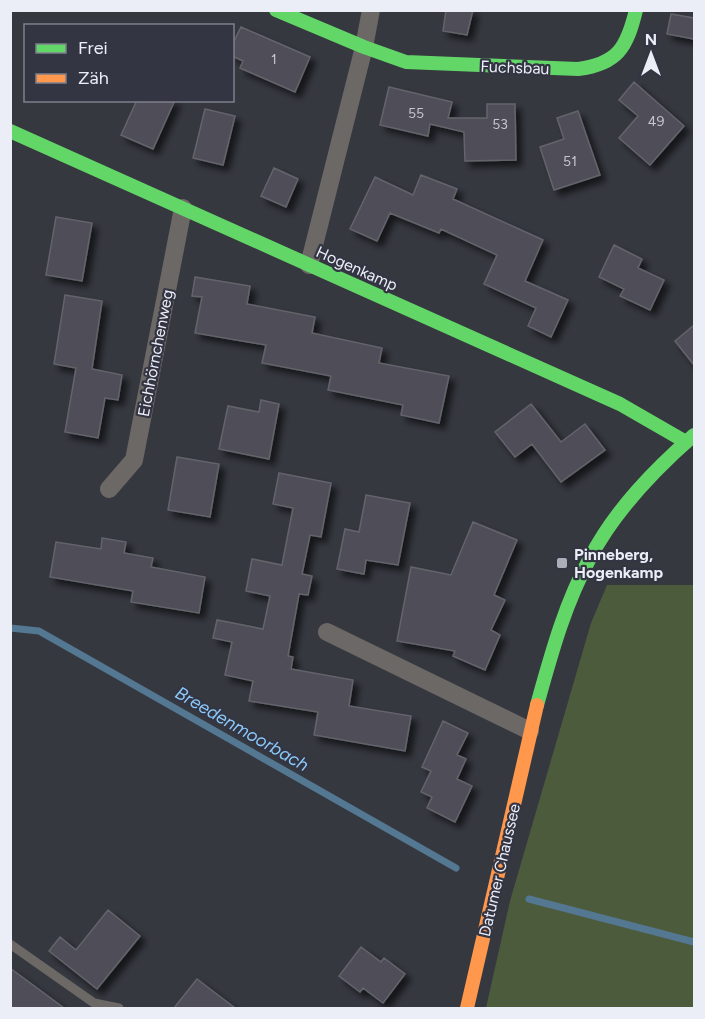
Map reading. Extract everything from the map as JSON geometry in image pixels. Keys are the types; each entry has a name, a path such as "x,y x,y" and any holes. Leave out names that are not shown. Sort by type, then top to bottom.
{"street":[{"name":"Fuchsbau","path":"276,10 406,62 578,69 602,65 619,52 632,30 636,10"},
{"path":"309,265 364,47 371,10"},
{"name":"Hogenkamp","path":"10,131 620,404 690,438"},
{"name":"Eichhörnchenweg","path":"109,489 134,460 183,208"},
{"name":"Datumer Chaussee","path":"467,1008 530,731 554,646 581,574 598,543 636,492 690,438"},
{"path":"327,632 530,731"}],"lane":[{"path":"10,944 94,1003 119,1008"}],"green space":[{"path":"607,585 694,585 694,1008 486,1008 510,901 591,623"}],"building":[{"path":"446,10 473,10 467,35 443,31"},
{"path":"671,14 694,18 694,39 667,34"},
{"path":"241,27 310,57 295,92 240,68 243,61 234,57 234,41"},
{"path":"634,82 684,126 650,165 619,138 638,116 619,100"},
{"path":"389,87 452,102 448,118 487,118 487,104 515,104 516,160 465,161 464,132 430,124 428,136 380,125"},
{"path":"136,102 174,102 153,149 121,135"},
{"path":"205,109 235,116 223,165 193,158"},
{"path":"578,111 600,175 554,190 540,147 564,139 557,118"},
{"path":"274,168 298,179 286,207 261,196"},
{"path":"421,175 457,189 453,199 543,240 525,281 568,300 551,337 528,326 536,308 484,284 497,255 441,229 439,233 390,213 377,241 350,229 375,177 413,195"},
{"path":"56,217 92,223 82,281 46,275"},
{"path":"614,245 642,259 638,268 664,280 650,310 620,296 624,289 599,277"},
{"path":"195,277 250,286 247,304 315,317 312,333 382,348 379,363 449,376 439,423 401,415 403,405 328,390 331,376 262,363 266,345 195,333 202,297 192,296"},
{"path":"65,295 102,301 92,369 122,375 118,400 105,398 98,438 65,432 76,368 54,364"},
{"path":"694,325 694,365 675,341"},
{"path":"261,400 279,404 269,459 219,449 228,406 259,412"},
{"path":"531,404 561,442 585,424 605,450 561,482 532,444 515,457 495,432"},
{"path":"177,457 219,464 210,517 168,510"},
{"path":"279,473 331,483 321,537 310,535 302,574 312,576 308,595 299,594 288,656 293,657 291,669 353,680 349,706 411,716 405,751 314,735 318,712 249,701 253,681 225,675 232,642 213,638 217,620 263,629 270,596 246,591 252,559 282,565 293,508 273,504"},
{"path":"366,495 410,503 398,565 366,560 364,574 337,569 345,529 359,532"},
{"path":"473,522 517,540 494,595 505,600 491,630 500,635 485,670 453,656 455,651 397,641 411,567 451,575"},
{"path":"102,538 126,542 124,553 153,558 151,567 205,577 199,613 131,602 133,591 50,577 56,542 101,549"},
{"path":"443,721 468,733 457,755 466,759 457,779 472,786 455,822 427,808 432,797 421,792 431,771 422,767"},
{"path":"108,910 140,936 97,989 49,951 60,937 76,950"},
{"path":"361,947 381,962 384,958 405,974 383,1003 363,988 360,992 339,976"},
{"path":"10,968 64,1008 10,1008"},
{"path":"197,979 235,1008 174,1008"}],"waterway":[{"name":"Breedenmoorbach","path":"10,628 39,631 456,868"},
{"name":"Breedenmoorbach","path":"529,899 694,942"}],"traffic: fast":[{"path":"276,10 406,62 578,69 603,63 619,52 629,34 636,10"},
{"path":"10,131 620,404 686,442"},
{"path":"537,705 566,611 581,575 600,540 636,492 694,435"}],"traffic: slow":[{"path":"467,1008 537,705"}],"place":[{"name":"Pinneberg, Hogenkamp","path":"562,563"}]}
